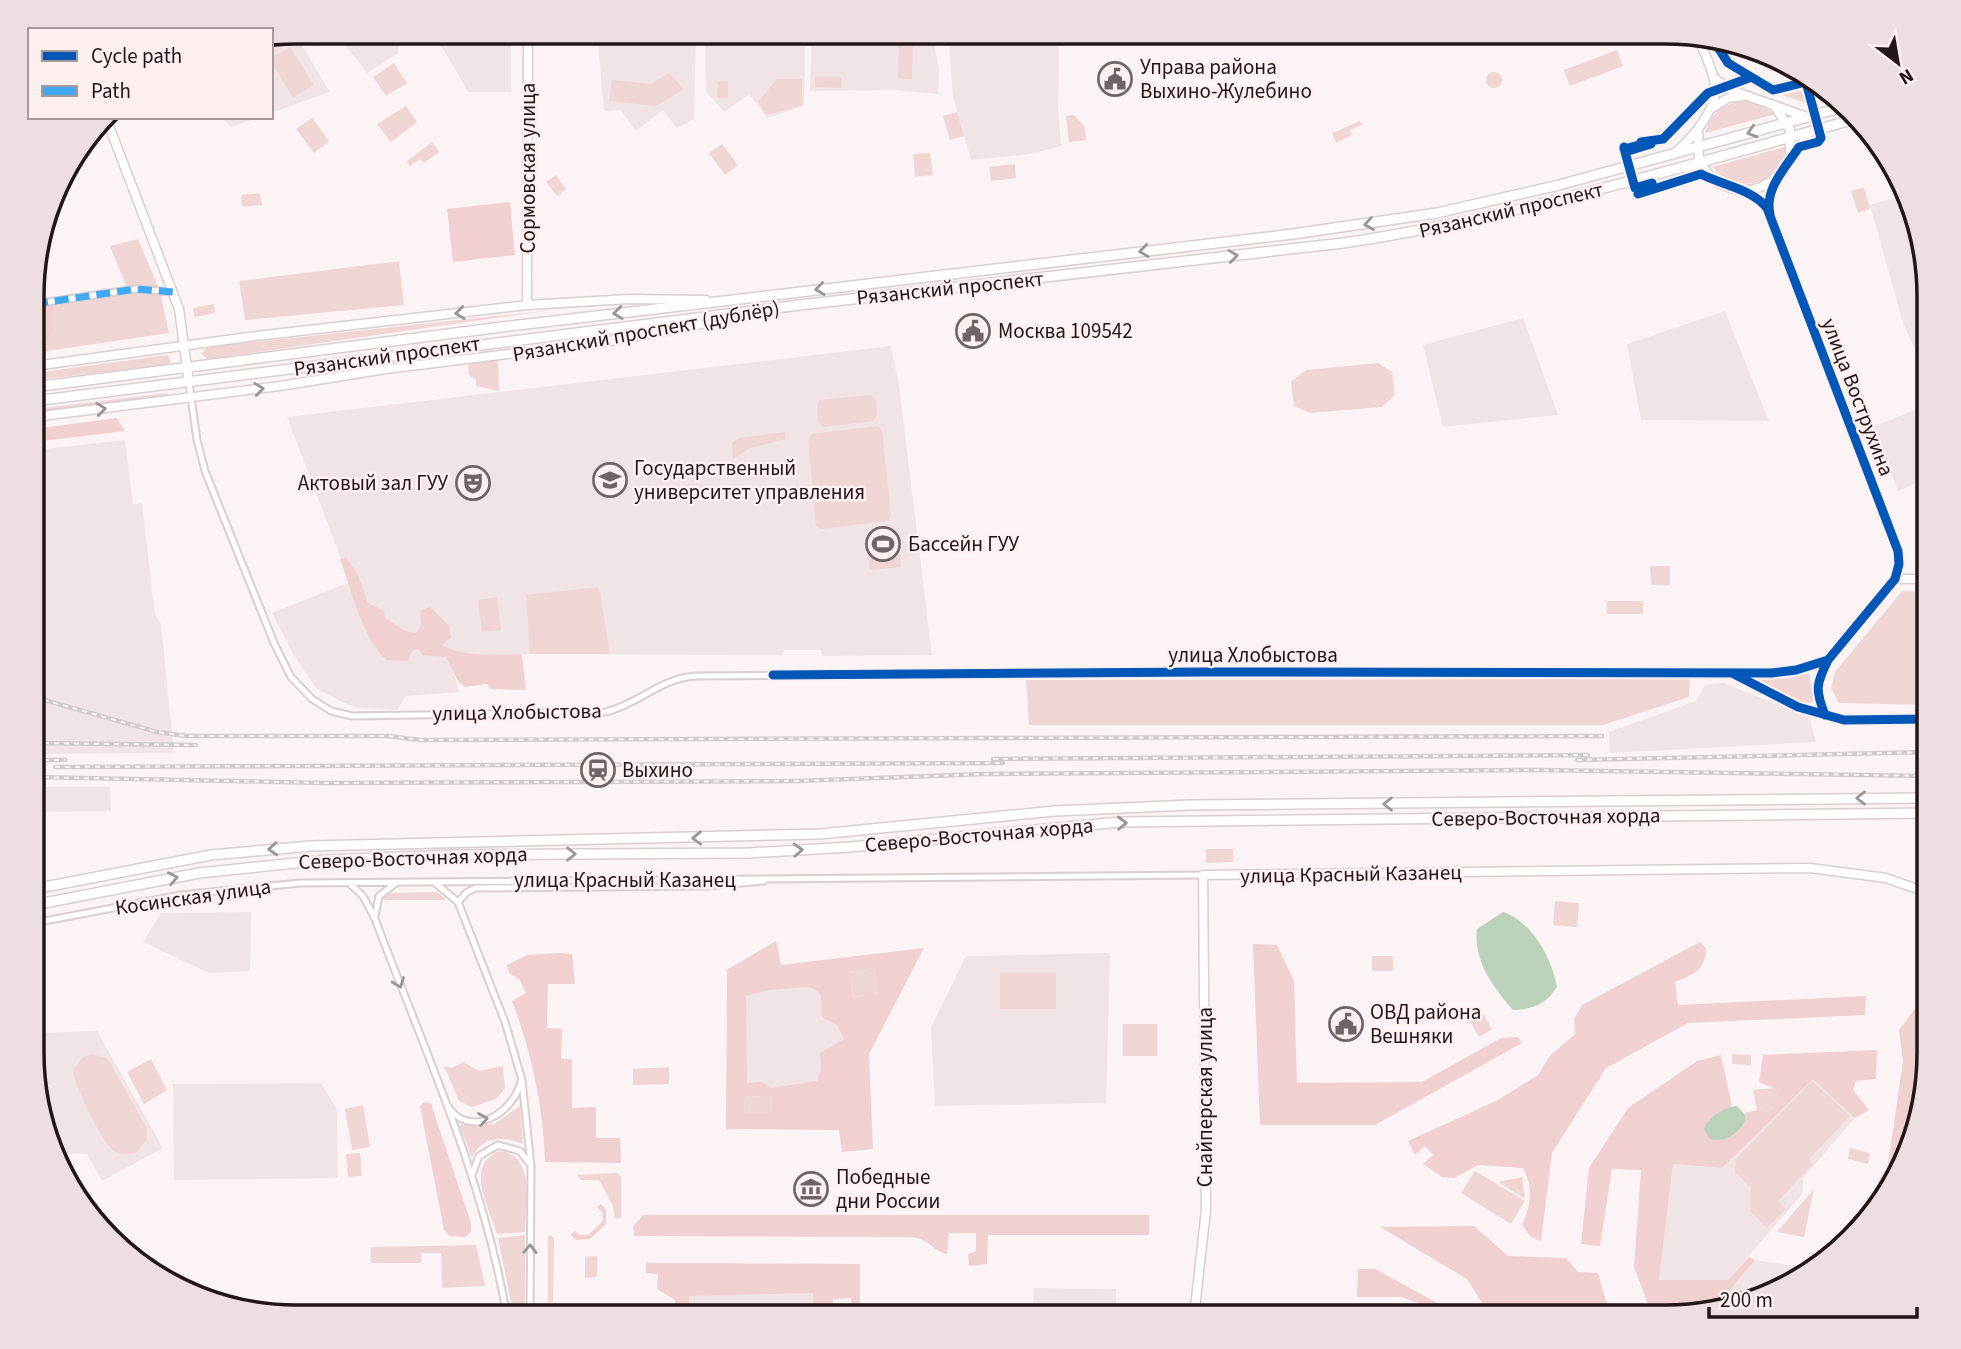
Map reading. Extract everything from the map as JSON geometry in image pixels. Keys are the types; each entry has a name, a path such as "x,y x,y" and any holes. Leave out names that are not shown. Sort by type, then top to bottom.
{"main road":[{"name":"Рязанский проспект","path":"44,386 502,327 1293,234 1424,215 1496,201 1835,110"},
{"name":"Рязанский проспект","path":"44,400 800,304 1415,233 1511,213 1846,121"},
{"name":"Северо-Восточная хорда","path":"44,887 211,855 312,846 510,839 784,836 1055,811 1179,806 1917,798"},
{"name":"Северо-Восточная хорда","path":"44,903 199,873 325,860 450,855 748,853 850,847 1121,822 1917,813"}],"street":[{"name":"Сормовская улица","path":"527,305 528,44"},
{"path":"1674,153 1700,124 1714,97 1714,78 1702,47"},
{"path":"1714,78 1746,96 1807,117"},
{"path":"1707,113 1722,101 1746,96"},
{"path":"1677,167 1696,171 1717,182 1742,190 1763,187 1785,169 1791,136 1787,122 1769,102"},
{"path":"1700,124 1697,148 1699,161 1717,182"},
{"path":"109,127 173,292 186,345 190,383"},
{"path":"1770,214 1769,196 1810,132"},
{"name":"улица Вострухина","path":"1742,190 1760,201 1770,214 1898,551 1899,564 1895,579"},
{"path":"44,303 136,289 173,292"},
{"name":"Рязанский проспект (дублёр)","path":"44,365 527,305 630,299 735,300"},
{"name":"Рязанский проспект (дублёр)","path":"44,416 606,342 800,304"},
{"name":"улица Хлобыстова","path":"190,383 197,440 205,471 279,655 291,677 312,699 331,711 352,716 606,712 628,705 677,677 697,676 1215,671 1732,673 1796,670 1828,660"},
{"path":"1917,579 1895,579 1828,660 1816,687 1825,715 1844,720 1917,719"},
{"name":"улица Хлобыстова","path":"1732,673 1798,707 1825,715"},
{"name":"улица Красный Казанец","path":"396,883 1810,868 1886,878 1917,889"},
{"name":"Снайперская улица","path":"1195,1305 1206,1210 1203,875"},
{"name":"улица Красный Казанец","path":"458,902 467,892 476,888 708,886 754,884 770,879"},
{"path":"433,881 458,902 505,1022 522,1080 531,1166 530,1305"},
{"name":"Косинская улица","path":"44,921 207,891 300,883 396,883"},
{"path":"349,883 363,896 375,919 473,1182 497,1261 505,1305"},
{"path":"375,919 379,896 396,883"},
{"path":"439,1090 456,1116 476,1122 496,1117 506,1110 518,1095 522,1080"},
{"path":"473,1182 474,1163 487,1149 498,1145 520,1151 531,1166"}],"shaded area":[{"path":"301,44 330,92 273,112 273,45"},
{"path":"345,44 398,44 398,53 367,73"},
{"path":"440,44 511,44 511,92 468,92"},
{"path":"598,44 696,44 694,119 677,128 663,110 636,131 620,110 604,111"},
{"path":"705,44 805,44 804,106 767,118 749,94 724,112 706,91"},
{"path":"812,44 934,44 939,69 938,94 894,90 810,91"},
{"path":"899,44 913,44 912,79 898,78"},
{"path":"949,44 1059,44 1058,112 1061,146 1030,154 971,160 953,97"},
{"path":"290,47 314,85 293,98 273,64 273,57"},
{"path":"1617,50 1623,66 1570,86 1564,70"},
{"path":"394,63 407,83 386,96 373,77"},
{"path":"1491,72 1497,72 1502,80 1500,86 1491,88 1486,83 1486,77"},
{"path":"669,73 684,89 656,106 609,101 612,80 651,84"},
{"path":"815,77 842,77 841,88 815,87"},
{"path":"777,79 802,79 802,105 767,115 758,102"},
{"path":"718,81 728,81 728,98 717,98"},
{"path":"1805,90 1809,104 1782,95"},
{"path":"1751,101 1776,114 1705,133 1716,113 1722,108 1735,102"},
{"path":"406,106 417,122 391,142 377,124"},
{"path":"957,112 964,136 950,140 943,116"},
{"path":"1074,115 1085,127 1086,140 1069,142 1066,116"},
{"path":"312,118 329,141 314,153 296,129"},
{"path":"222,119 254,119 231,127"},
{"path":"1360,121 1362,125 1350,130 1352,135 1336,143 1332,133"},
{"path":"432,142 439,152 424,163 420,159 410,166 406,162"},
{"path":"722,144 738,165 725,175 709,153"},
{"path":"1788,146 1777,170 1757,182 1733,181 1712,167"},
{"path":"930,153 933,175 915,177 913,154"},
{"path":"1015,164 1016,178 991,181 989,167"},
{"path":"556,175 566,189 557,196 546,182"},
{"path":"1864,187 1870,209 1858,213 1851,191"},
{"path":"260,193 262,205 242,207 241,195"},
{"path":"1897,197 1904,215 1917,280 1917,354 1903,323 1870,205"},
{"path":"510,202 515,255 453,262 447,209"},
{"path":"138,239 160,291 169,333 44,352 44,304 128,291 110,246"},
{"path":"399,261 404,305 245,320 239,281"},
{"path":"54,304 53,332 46,341 44,341 44,306"},
{"path":"214,304 215,313 195,317 193,308"},
{"path":"552,310 208,359 201,354 207,347"},
{"path":"1725,311 1769,421 1641,420 1627,344"},
{"path":"1523,318 1558,415 1443,427 1423,345"},
{"name":"Государственный университет управления","path":"891,346 899,386 932,655 822,656 821,650 784,650 783,655 534,654 450,659 459,692 406,696 397,710 359,708 316,688 293,654 272,613 350,582 287,417"},
{"path":"168,355 171,361 168,365 44,379 44,372"},
{"path":"498,360 499,391 476,386 476,380 469,375 468,364"},
{"path":"1378,363 1392,372 1395,395 1382,407 1310,413 1294,406 1291,382 1306,370"},
{"path":"168,393 168,397 44,412 44,408"},
{"path":"871,395 876,400 877,415 873,421 823,427 818,422 817,405 820,400"},
{"path":"1917,409 1917,483 1898,491 1873,427"},
{"path":"117,418 125,431 44,441 44,428"},
{"path":"878,426 882,430 891,516 888,521 821,529 816,526 808,440 812,434"},
{"path":"785,432 786,439 750,448 733,459 732,443 739,438"},
{"path":"125,440 133,504 142,503 155,615 161,624 174,753 44,754 44,449"},
{"name":"Бассейн ГУУ","path":"898,533 901,567 870,570 867,536"},
{"path":"346,557 358,575 368,603 384,611 385,618 405,631 416,633 421,626 420,611 430,607 449,626 451,638 442,645 471,654 522,655 526,690 491,689 487,684 465,687 458,681 446,657 423,655 418,649 412,651 408,661 386,660 370,638 358,612 340,559"},
{"path":"1650,566 1670,566 1670,585 1651,585"},
{"path":"599,587 610,654 530,654 526,595"},
{"path":"1902,591 1917,592 1917,705 1839,703 1831,688 1835,672"},
{"path":"497,597 501,630 482,632 478,600"},
{"path":"1607,601 1643,601 1643,614 1607,614"},
{"path":"1809,673 1813,701 1808,704 1785,697 1754,680 1789,678"},
{"path":"1690,679 1689,697 1603,725 1029,725 1026,680"},
{"path":"1724,683 1809,717 1816,742 1610,753 1609,732 1696,701 1705,685"},
{"path":"44,787 110,787 111,811 44,812"},
{"path":"1206,849 1233,849 1233,862 1206,863"},
{"path":"437,892 446,900 381,900 389,893"},
{"path":"1555,901 1579,903 1577,927 1553,925"},
{"path":"251,912 250,971 209,973 143,942 161,913"},
{"path":"1503,912 1532,932 1551,965 1557,987 1543,1002 1527,1009 1513,1010 1498,992 1478,952 1477,929"},
{"path":"776,941 781,965 924,948 869,1054 873,1149 842,1152 839,1130 726,1129 727,970","holes":["875,968 879,993 853,997 849,972","807,987 814,989 820,994 822,1017 837,1025 844,1039 820,1053 821,1070 817,1081 771,1088 762,1082 747,1083 746,996 768,990","745,1096 772,1097 771,1113 744,1113"]},
{"path":"1700,942 1706,948 1701,967 1675,982 1678,1005 1866,996 1865,1015 1688,1023 1606,1068 1552,1153 1541,1241 1530,1236 1522,1225 1530,1196 1529,1183 1523,1168 1478,1165 1454,1178 1442,1177 1423,1164 1433,1155 1425,1146 1415,1155 1408,1141 1498,1100 1538,1075 1549,1057 1575,1034 1574,1019 1582,1005"},
{"path":"1253,944 1277,945 1294,981 1297,1083 1422,1082 1501,1038 1518,1037 1522,1043 1375,1125 1260,1125"},
{"path":"1110,953 1106,1103 935,1106 931,1027 966,956"},
{"path":"572,954 575,984 548,984 547,1028 562,1029 561,1059 572,1059 572,1108 596,1107 596,1138 620,1138 621,1163 545,1162 542,1120 535,1080 512,1001 526,993 520,980 509,973 507,965 527,955"},
{"path":"1372,956 1393,956 1393,971 1372,971"},
{"path":"875,968 880,993 853,997 849,972"},
{"path":"1000,973 1056,973 1056,1009 1000,1009"},
{"path":"842,984 846,1091 735,1095 732,988"},
{"path":"1917,1006 1915,1086 1904,1134 1887,1172 1903,1061 1899,1030"},
{"path":"1482,1012 1492,1029 1479,1037 1469,1020"},
{"path":"1123,1024 1157,1024 1157,1056 1123,1056"},
{"path":"97,1031 163,1148 102,1181 87,1154 65,1153 52,1118 46,1086 44,1033"},
{"path":"1877,1050 1876,1079 1856,1081 1853,1090 1869,1110 1855,1118 1813,1079 1722,1168 1673,1164 1659,1280 1728,1280 1749,1257 1755,1260 1724,1298 1681,1305 1648,1305 1634,1267 1641,1170 1612,1169 1600,1246 1581,1244 1589,1168 1628,1108 1697,1061 1721,1055 1732,1106 1708,1121 1746,1116 1745,1113 1757,1110 1767,1112 1776,1106 1778,1094 1773,1088 1759,1082 1763,1055"},
{"path":"92,1054 106,1058 111,1064 146,1127 147,1139 137,1152 121,1154 110,1147 84,1101 73,1070 83,1057"},
{"path":"1732,1054 1751,1055 1751,1065 1732,1064"},
{"path":"151,1059 167,1090 144,1104 127,1072"},
{"path":"463,1062 479,1071 503,1066 505,1088 496,1099 472,1107 459,1101 444,1066 452,1068"},
{"path":"669,1067 669,1084 633,1085 633,1069"},
{"path":"1813,1078 1855,1118 1803,1178 1803,1193 1728,1280 1659,1280 1673,1164 1722,1168"},
{"path":"1812,1081 1850,1116 1809,1159 1813,1164 1778,1201 1786,1209 1767,1228 1750,1211 1751,1188 1735,1172 1736,1159"},
{"path":"321,1083 337,1110 338,1178 174,1180 173,1084"},
{"path":"1773,1088 1778,1094 1776,1106 1767,1112 1757,1110 1753,1090"},
{"path":"745,1096 772,1097 771,1113 744,1113"},
{"path":"425,1102 431,1104 471,1223 471,1232 465,1237 449,1236 444,1230 420,1106"},
{"path":"363,1105 370,1147 352,1150 345,1109"},
{"path":"520,1106 523,1144 494,1140 481,1145 472,1158 459,1125 494,1124"},
{"path":"1737,1106 1746,1116 1742,1127 1727,1138 1710,1139 1704,1129 1709,1120 1722,1111"},
{"path":"1850,1148 1870,1153 1868,1164 1848,1159"},
{"path":"499,1151 511,1154 519,1161 524,1171 527,1195 525,1232 497,1234 485,1200 481,1177 483,1166"},
{"path":"360,1153 362,1176 348,1177 346,1154"},
{"path":"1475,1171 1525,1201 1511,1224 1461,1193"},
{"path":"617,1173 621,1177 621,1218 615,1219 613,1206 599,1180 581,1180 577,1175"},
{"path":"1522,1177 1525,1199 1498,1182"},
{"path":"1814,1189 1804,1237 1777,1232"},
{"path":"601,1204 606,1210 606,1224 590,1239 576,1240 571,1235 575,1231 579,1235 588,1235 603,1221 602,1212 597,1207"},
{"path":"643,1215 1149,1215 1149,1235 988,1235 987,1264 969,1266 968,1254 976,1251 976,1233 949,1233 947,1254 923,1240 910,1237 634,1236 633,1227"},
{"path":"1474,1226 1508,1256 1566,1258 1578,1272 1598,1273 1607,1305 1483,1305 1467,1279 1380,1227"},
{"path":"525,1235 525,1305 512,1305 498,1238"},
{"path":"548,1236 554,1238 553,1301 548,1304"},
{"path":"476,1245 485,1286 442,1288 441,1253 421,1253 421,1263 371,1263 371,1247"},
{"path":"597,1256 597,1277 585,1278 585,1257"},
{"path":"1755,1260 1799,1266 1762,1286 1724,1298"},
{"path":"646,1263 860,1264 860,1305 851,1305 851,1298 833,1299 833,1305 814,1305 813,1293 689,1296 689,1305 675,1305 675,1300 657,1289 658,1274 646,1273"},
{"path":"1358,1269 1375,1269 1441,1305 1421,1305 1401,1297 1357,1297"},
{"path":"1034,1288 1116,1289 1116,1305 1033,1305"},
{"path":"813,1293 814,1305 688,1305 688,1296"},
{"path":"1421,1304 1421,1305 1269,1305"}],"railway":[{"path":"44,700 157,732 186,736 388,736 420,740 1602,736"},
{"path":"44,743 196,745"},
{"path":"1577,760 1917,752"},
{"path":"993,759 1588,755"},
{"path":"44,760 65,760"},
{"path":"55,767 1003,763"},
{"path":"44,777 326,783 797,781 984,774 1539,770 1917,776"}],"marked path":[{"path":"44,303 136,289 173,292"}],"cycle path":[{"path":"1720,50 1728,63 1773,90 1800,83"},
{"path":"1641,142 1663,139 1708,93 1749,78"},
{"path":"1770,214 1770,196 1783,170 1799,147 1818,142 1821,138 1808,88"},
{"path":"1624,147 1650,142 1651,144 1625,152 1635,188 1652,183"},
{"path":"1638,194 1701,174 1753,196 1767,208 1898,551 1899,564 1895,579 1824,668 1818,687 1825,715"},
{"path":"773,675 1203,672 1771,673 1796,670 1828,660"},
{"path":"1732,673 1798,707 1844,720 1917,719"}],"place":[{"name":"Управа района Выхино-Жулебино","path":"1115,79"},
{"name":"Москва 109542","path":"973,331"},
{"name":"Государственный университет управления","path":"610,480"},
{"name":"Актовый зал ГУУ","path":"473,483"},
{"name":"Бассейн ГУУ","path":"883,544"},
{"name":"Выхино","path":"598,770"},
{"name":"ОВД района Вешняки","path":"1346,1024"},
{"name":"Победные дни России","path":"811,1189"}]}
